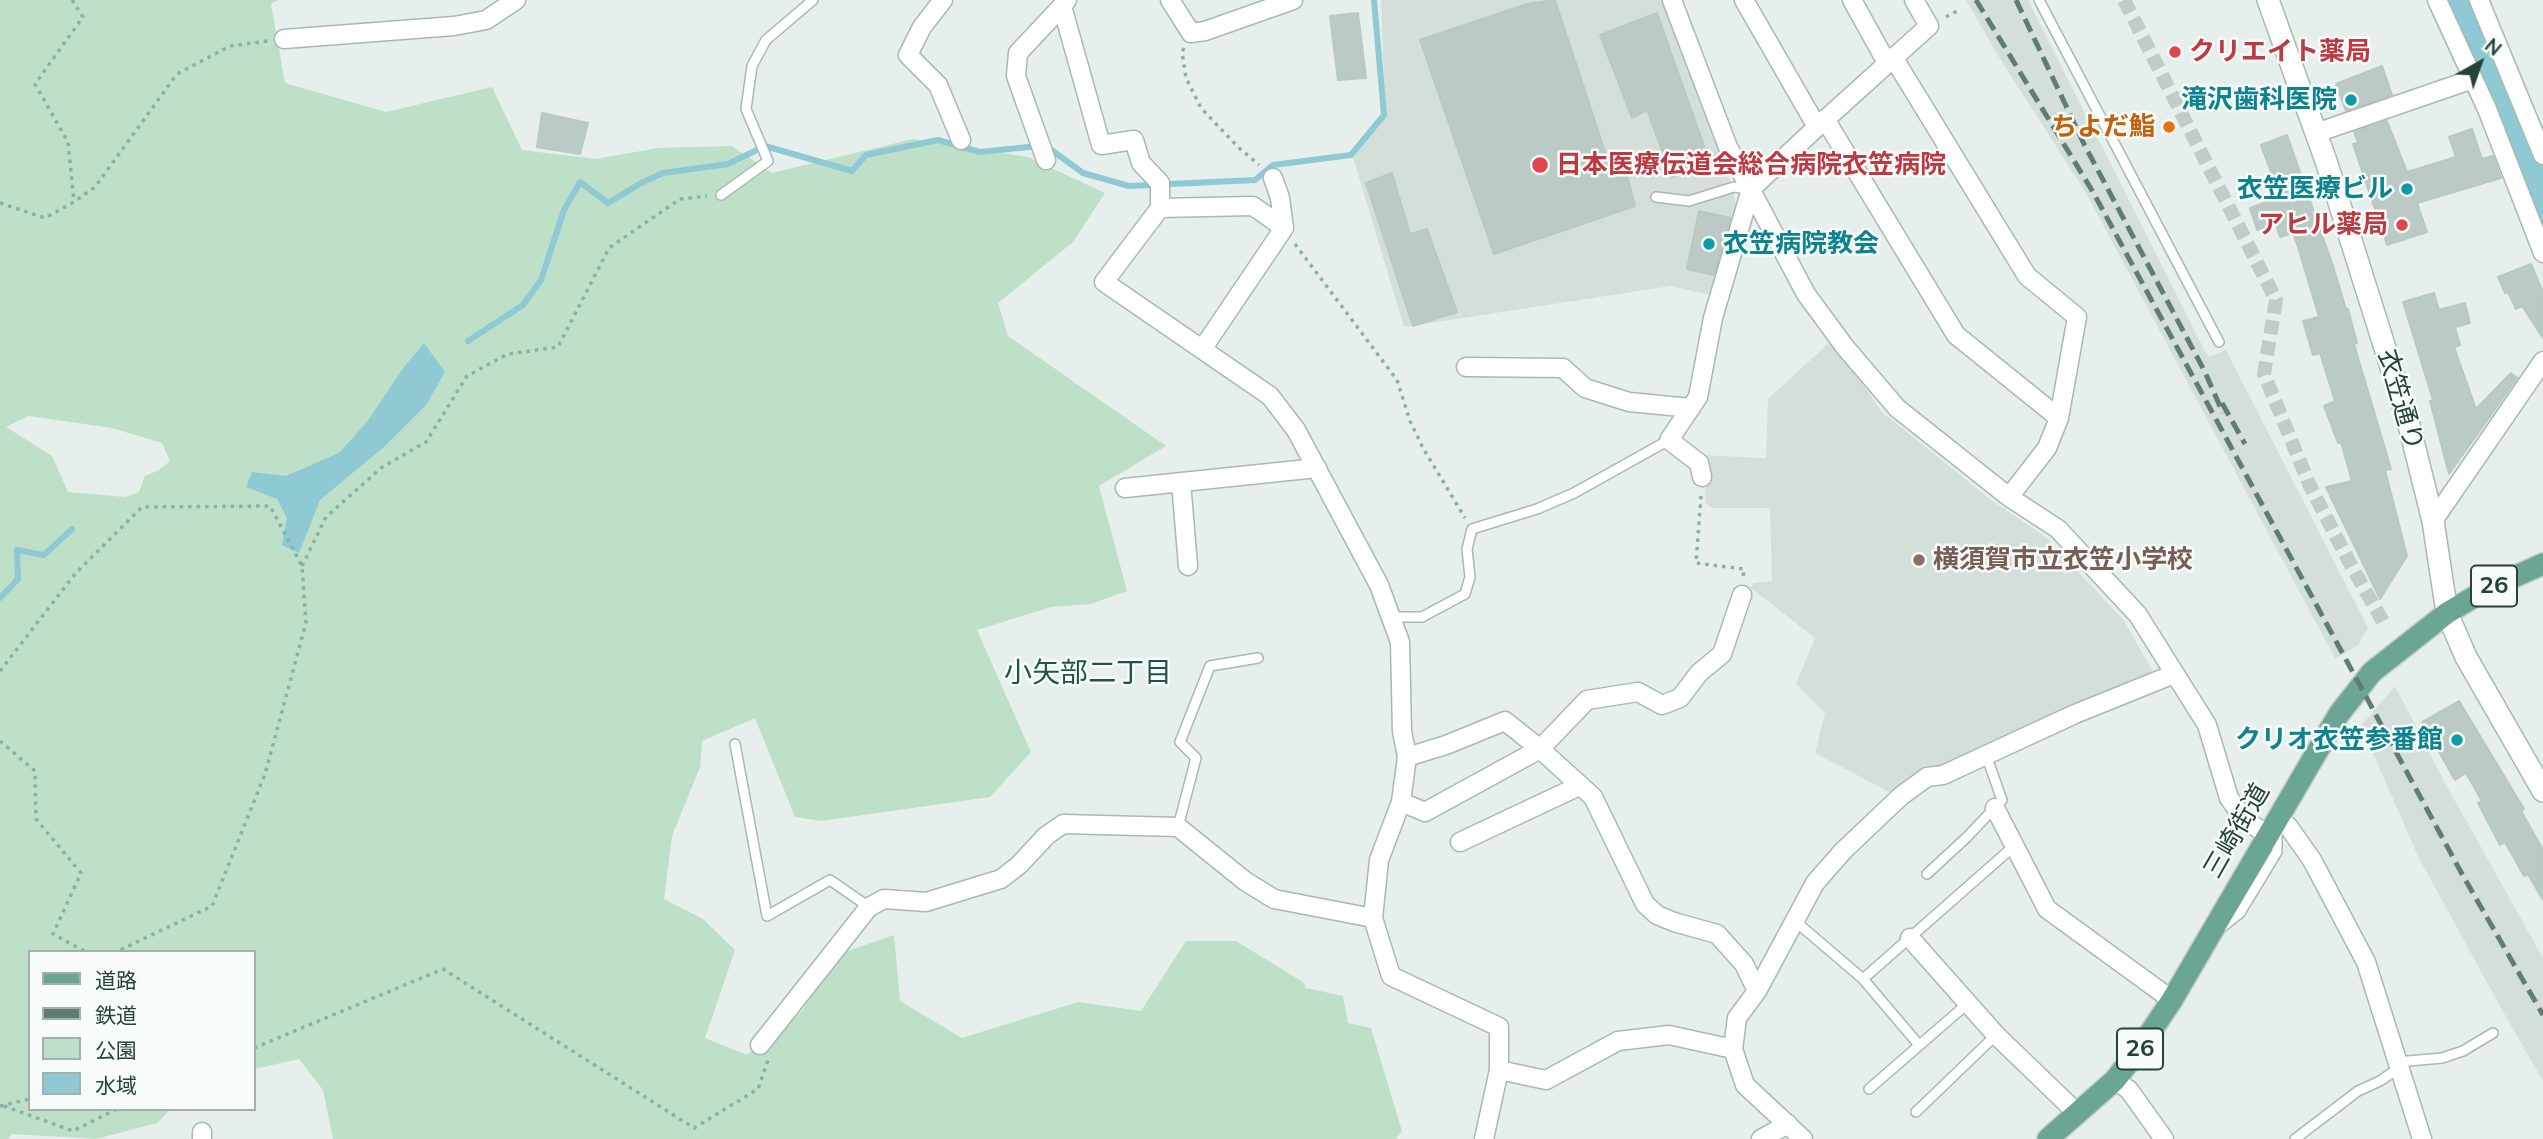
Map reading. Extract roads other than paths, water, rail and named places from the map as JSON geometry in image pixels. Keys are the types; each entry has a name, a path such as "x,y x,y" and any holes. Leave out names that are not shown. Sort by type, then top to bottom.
{"main road":[{"name":"三崎街道","path":"2048,1139 2115,1080 2140,1048 2172,1000 2339,714 2372,672 2447,613 2489,588 2543,564"}],"street":[{"path":"284,39 454,26 486,20 516,0"},
{"path":"943,0 922,27 908,55 938,85 961,140"},
{"path":"1170,0 1191,33 1205,31 1293,0"},
{"path":"1672,0 1728,148 1806,294 1845,347 1897,408 2009,497 2057,529 2138,615 2207,725 2229,798 2245,820 2272,827 2288,826 2312,860 2366,962 2422,1139"},
{"path":"1744,0 1956,335 2059,418"},
{"path":"1852,0 2027,276 2077,317 2059,418 2047,447 2009,497"},
{"path":"1702,477 1699,463 1669,440 1698,397 1713,318 1751,190 1929,26 1914,0"},
{"name":"衣笠通り","path":"2269,0 2316,133 2408,421 2433,521 2447,613 2466,657 2543,791"},
{"path":"2437,0 2473,79 2543,253"},
{"path":"2479,0 2543,155"},
{"path":"1046,160 1016,76 1018,53 1065,3"},
{"path":"1065,3 1101,145 1134,140 1141,163 1160,183 1160,208 1104,282 1270,396 1296,430 1317,468 1379,586 1391,617 1400,642 1402,731 1407,757 1401,802 1379,860 1373,918 1391,976 1499,1027 1499,1070 1484,1139"},
{"path":"2316,133 2473,79"},
{"path":"1203,348 1284,228 1280,198 1273,177"},
{"path":"1160,208 1253,206 1284,228"},
{"path":"2433,521 2543,361"},
{"path":"1466,367 1563,368 1585,388 1629,402 1691,408"},
{"path":"1125,488 1317,468"},
{"path":"1181,482 1188,566"},
{"path":"1401,802 1425,812 1540,749 1587,700 1637,692 1662,705 1680,698 1699,673 1722,654 1742,595"},
{"path":"1803,1139 1745,1085 1733,1049 1737,1018 1757,991 1815,883 1843,851 1901,796 1927,777 1943,775 2075,714 2174,674"},
{"path":"1407,757 1446,745 1505,721 1593,797 1645,904 1657,915 1717,934 1744,964 1757,991"},
{"path":"1460,842 1579,786"},
{"path":"1994,808 2047,909 2172,1000"},
{"path":"766,1049 869,907 884,899 926,902 1001,879 1019,865 1046,836 1063,824 1178,827 1245,881 1274,899 1373,918"},
{"path":"1910,937 1966,1004 2078,1114"},
{"path":"1499,1070 1546,1080 1618,1041 1669,1035 1733,1049"},
{"path":"2115,1080 2129,1090 2164,1139"},
{"path":"1760,1139 1788,1124"}],"lane":[{"path":"721,195 768,162 746,109 751,66 766,40 813,0"},
{"path":"2039,0 2219,342"},
{"path":"1656,197 1689,201 1734,187 1751,190"},
{"path":"1391,617 1422,617 1465,594 1470,577 1467,549 1472,529 1537,509 1574,493 1669,440"},
{"path":"1178,827 1196,758 1180,742 1210,666 1258,658"},
{"path":"735,744 767,916 830,880 869,907"},
{"path":"1927,874 2002,800 1986,755"},
{"path":"1863,979 2014,846"},
{"path":"1795,921 1863,979 1919,1045"},
{"path":"1869,1089 1966,1004"},
{"path":"2295,1139 2358,1091 2398,1065 2442,1058 2463,1051 2493,1033"},
{"path":"1916,1112 1996,1035"}],"water":[{"path":"424,343 445,372 426,405 385,446 320,500 299,553 282,545 287,518 277,499 246,487 252,472 286,476 339,453 367,422 404,367"}],"waterway":[{"path":"468,341 523,305 541,280 564,210 580,182 608,203 663,173 728,164 765,146 852,171 866,155 938,140 980,152 1038,146 1050,149 1083,173 1129,186 1255,180 1273,165 1351,155 1384,115 1374,0"},
{"path":"2459,0 2543,217"},
{"path":"0,598 18,579 17,550 44,555 72,529"}],"tunnel":[{"path":"2124,0 2276,300 2264,374 2310,486 2385,625"}],"railway":[{"path":"1976,0 2093,192 2462,874 2543,1015"},
{"path":"2016,0 2085,146 2205,372 2223,413"},
{"path":"2222,403 2245,444"}],"place":[{"name":"クリエイト薬局","path":"2175,52"},
{"name":"滝沢歯科医院","path":"2351,100"},
{"name":"ちよだ鮨","path":"2169,127"},
{"name":"日本医療伝道会総合病院衣笠病院","path":"1540,165"},
{"name":"衣笠医療ビル","path":"2407,189"},
{"name":"アヒル薬局","path":"2402,225"},
{"name":"衣笠病院教会","path":"1709,244"},
{"name":"横須賀市立衣笠小学校","path":"1919,560"},
{"name":"クリオ衣笠参番館","path":"2457,740"}],"district":[{"name":"小矢部二丁目","path":"1088,674"}]}
